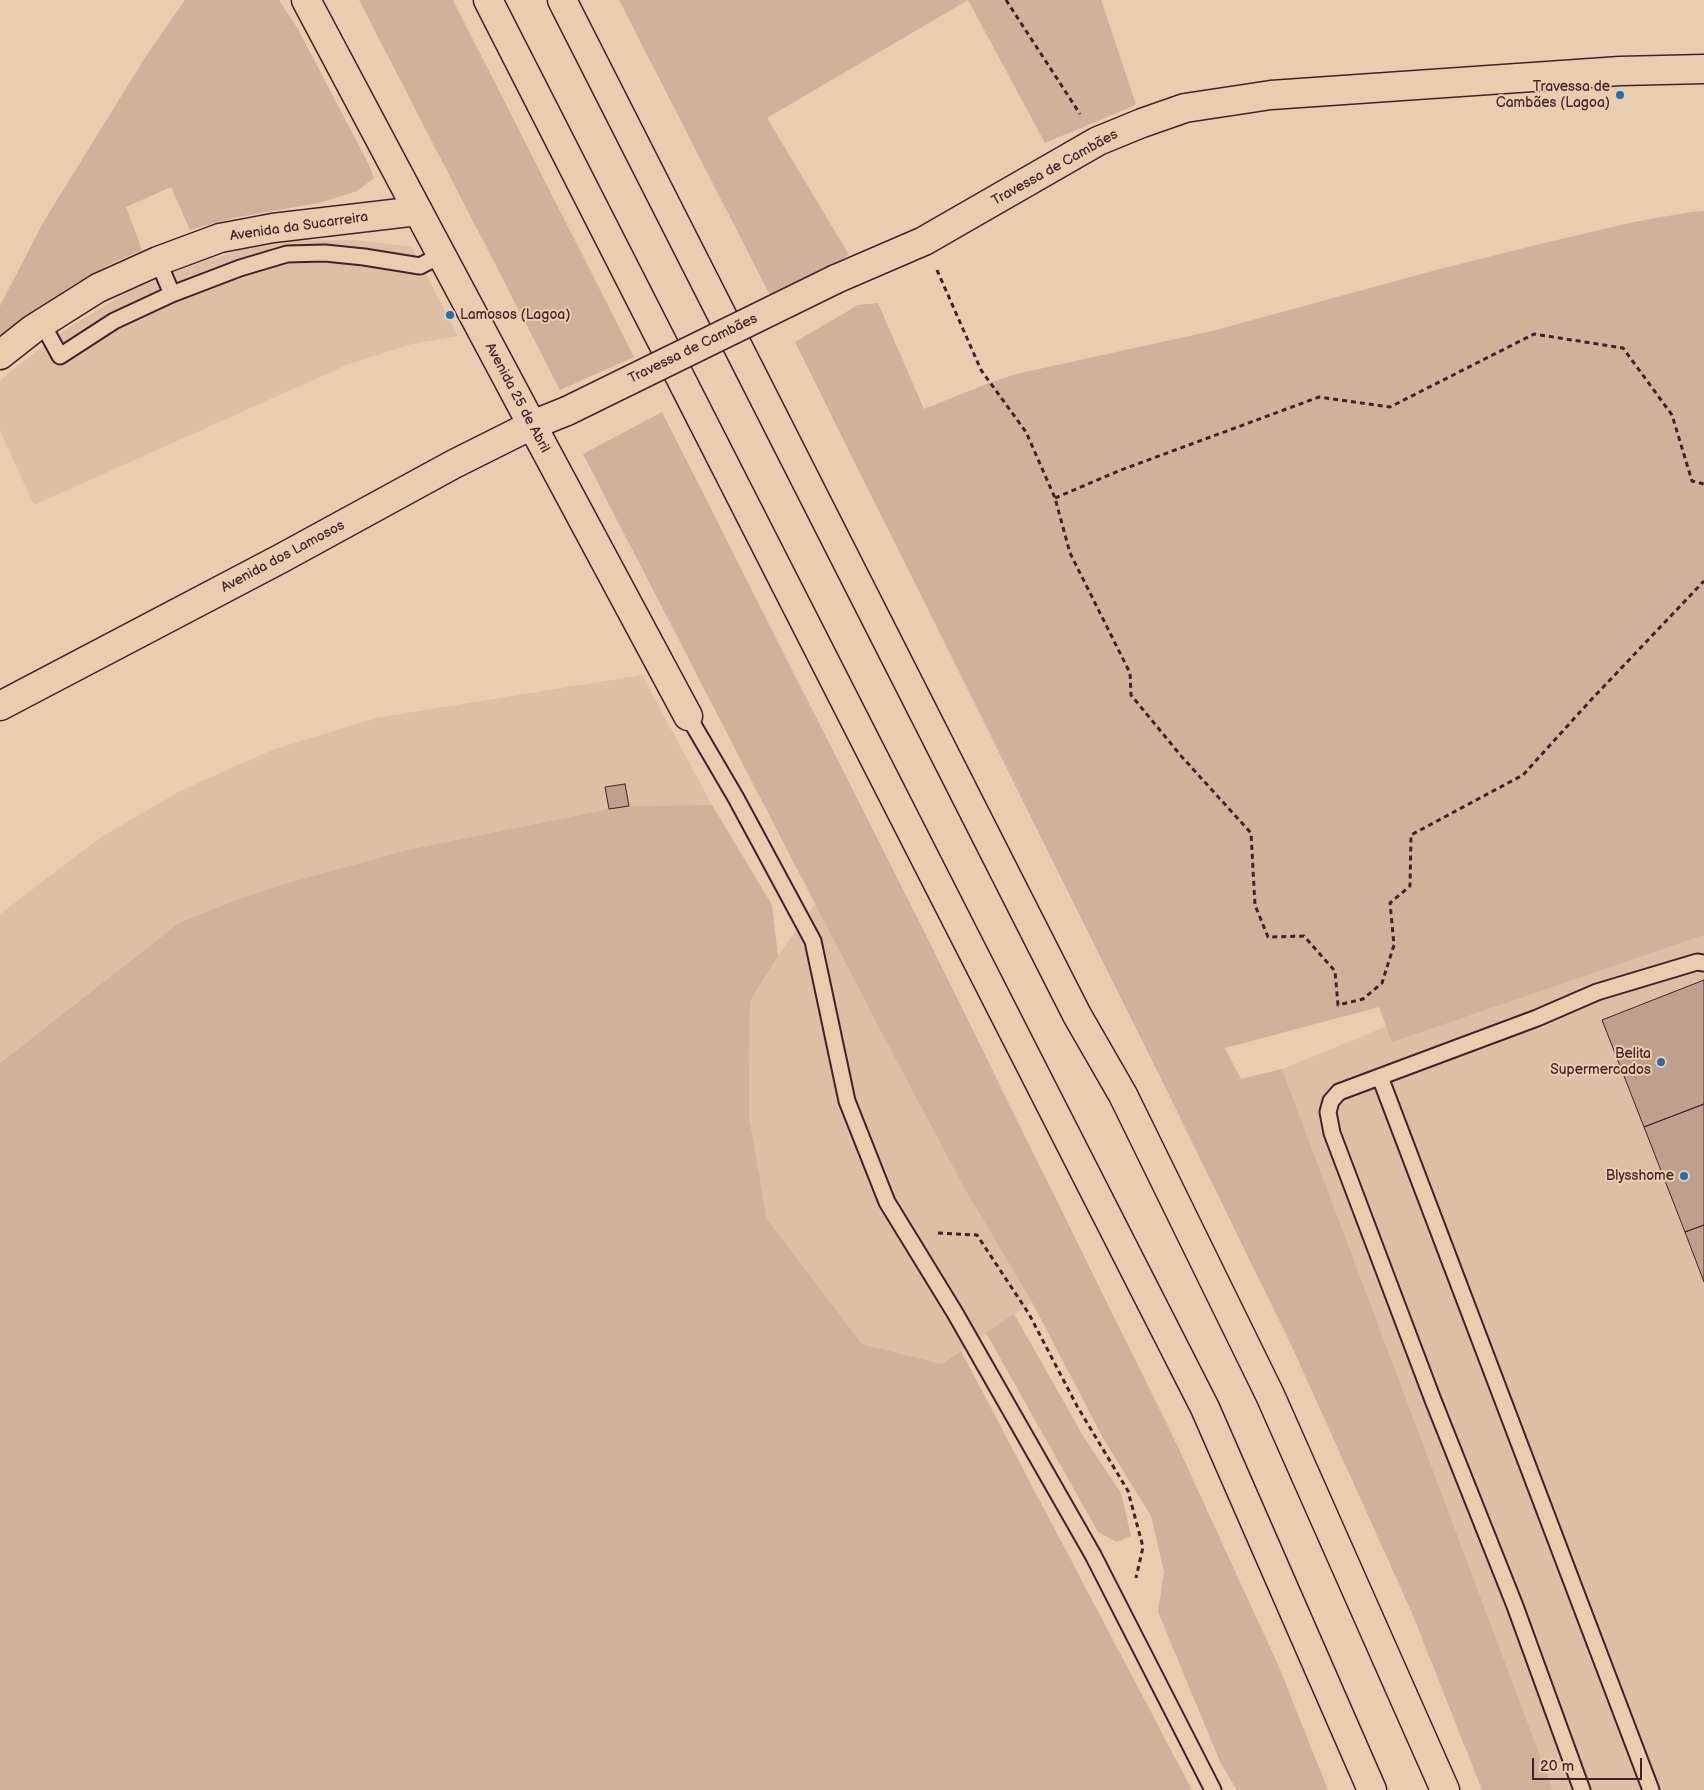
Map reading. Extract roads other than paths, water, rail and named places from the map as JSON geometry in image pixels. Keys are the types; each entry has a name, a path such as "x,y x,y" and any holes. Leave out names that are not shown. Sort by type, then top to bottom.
{"main road":[{"name":"Avenida 25 de Abril","path":"306,0 688,716"},
{"path":"488,0 1205,1408 1372,1790"},
{"path":"562,0 1077,1015 1123,1096 1270,1395 1445,1790"},
{"name":"Travessa de Cambães","path":"567,411 836,279 924,241 1098,142 1142,122 1185,108 1242,99 1610,72 1704,69"},
{"name":"Avenida da Sucarreira","path":"0,355 42,323 98,288 158,261 229,236 272,228 418,211"},
{"name":"Avenida dos Lamosos","path":"0,706 280,559 454,464 532,425 567,411"}],"lane":[{"path":"42,323 60,356 114,321 172,294 240,268 288,254 325,253 420,266 441,255"},
{"path":"158,261 172,294"},
{"path":"688,716 736,798 813,942 847,1101 887,1202 960,1322 1083,1537 1213,1790"},
{"path":"1582,1790 1515,1606 1433,1400 1332,1133 1328,1112 1331,1101 1340,1092 1537,1018 1597,992 1697,962 1704,962"},
{"path":"1380,1077 1650,1790"}],"place":[{"name":"Travessa de Cambães (Lagoa)","path":"1620,95"},
{"name":"Lamosos (Lagoa)","path":"450,315"},
{"name":"Belita Supermercados","path":"1661,1062"},
{"name":"Blysshome","path":"1684,1176"}]}
